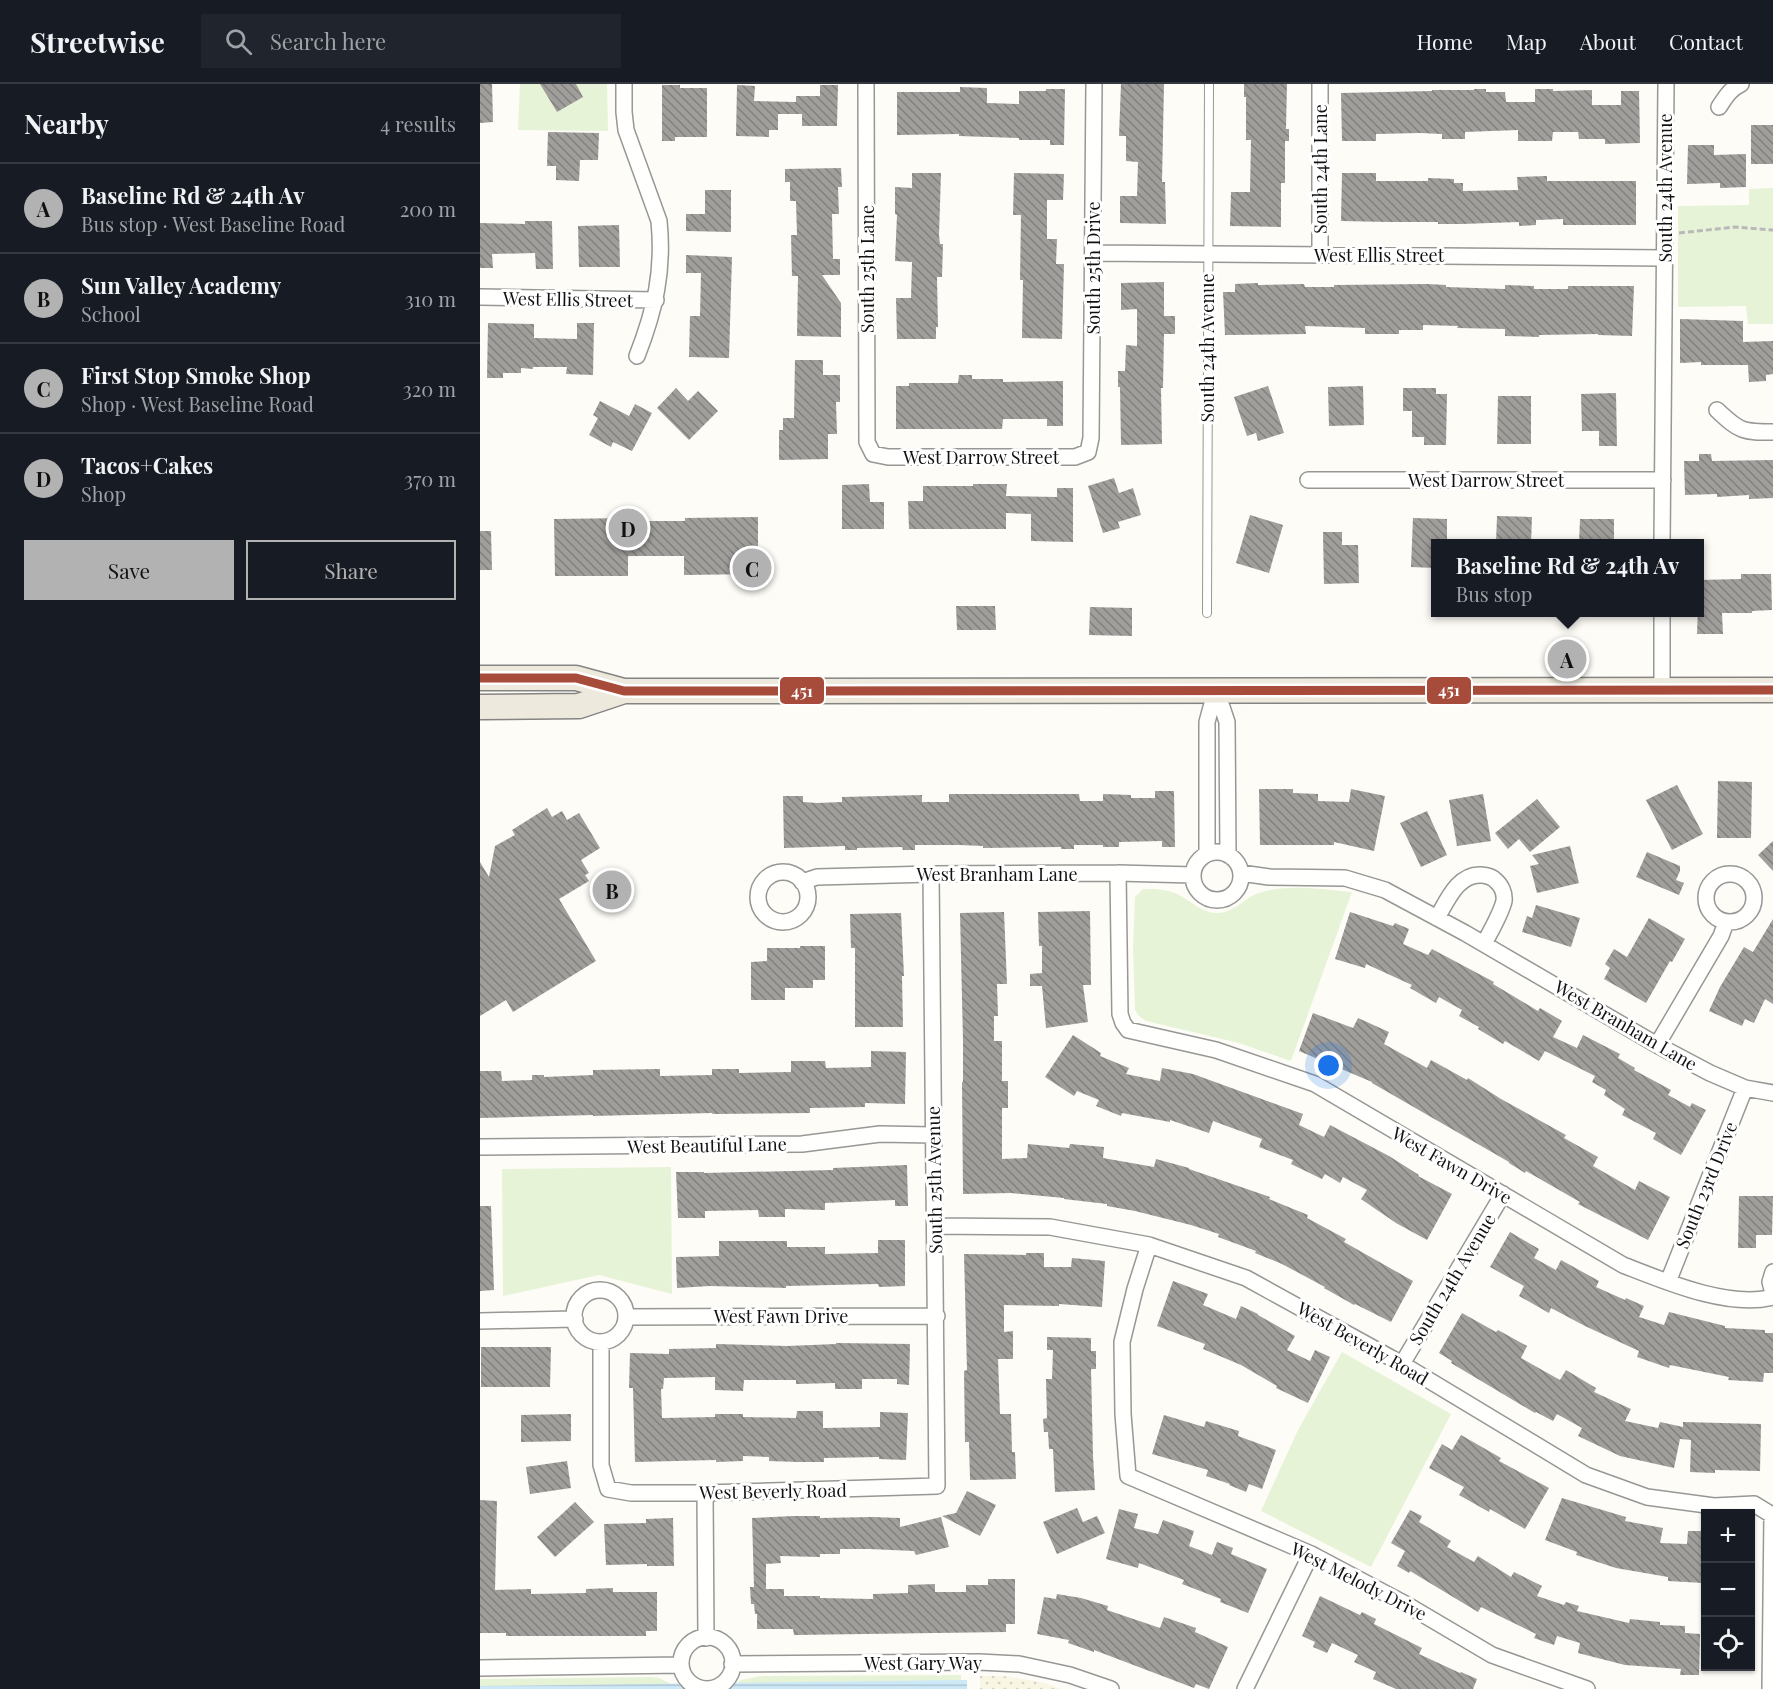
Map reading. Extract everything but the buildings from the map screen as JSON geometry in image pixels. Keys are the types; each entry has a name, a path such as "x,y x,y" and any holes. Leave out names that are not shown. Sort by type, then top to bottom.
{"main road":[{"path":"480,678 576,678 624,691 1773,690"},
{"path":"480,706 579,706 624,691"}],"street":[{"path":"624,84 626,130 660,221 661,250 656,300 638,356"},
{"name":"South 25th Lane","path":"866,84 867,442 873,453"},
{"name":"South 25th Drive","path":"1088,452 1091,438 1094,84"},
{"name":"South 24th Lane","path":"1320,84 1320,255"},
{"name":"South 24th Avenue","path":"1662,539 1665,84"},
{"path":"1719,107 1727,95 1741,84"},
{"name":"West Ellis Street","path":"1094,253 1664,258"},
{"name":"West Ellis Street","path":"480,297 656,300"},
{"path":"1717,410 1739,429 1748,432 1773,432"},
{"name":"West Darrow Street","path":"873,453 888,457 1075,458 1088,452"},
{"name":"West Darrow Street","path":"1308,480 1663,480"},
{"path":"1662,617 1662,690"},
{"path":"1207,854 1207,722 1216,689"},
{"path":"1216,689 1227,722 1228,855"},
{"path":"1217,852 1228,855 1234,860 1241,873 1237,889 1225,899 1217,900 1202,895 1193,882 1197,862 1207,854 1217,852"},
{"name":"West Fawn Drive","path":"1118,873 1120,1014 1128,1030 1215,1050 1315,1084 1623,1265 1668,1282 1716,1296 1766,1299 1773,1295 1770,1282 1773,1272"},
{"name":"West Branham Lane","path":"1241,873 1269,877 1345,878 1385,890 1710,1073 1745,1088 1773,1093"},
{"name":"West Branham Lane","path":"802,882 817,877 931,874 1193,875"},
{"name":"South 25th Avenue","path":"931,874 937,1486"},
{"path":"1437,918 1454,889 1463,880 1472,875 1490,876 1503,891 1504,901 1484,944"},
{"path":"1657,1045 1721,936 1726,922"},
{"name":"South 23rd Drive","path":"1668,1282 1745,1088"},
{"name":"West Beautiful Lane","path":"480,1147 802,1144 880,1134 933,1135"},
{"name":"South 24th Avenue","path":"1402,1364 1503,1194"},
{"name":"West Beverly Road","path":"935,1226 1050,1227 1149,1245 1246,1278 1402,1364 1586,1475 1647,1497 1714,1506 1754,1504 1772,1515"},
{"name":"West Melody Drive","path":"1149,1245 1122,1342 1123,1414 1128,1476 1311,1554 1409,1606 1492,1655 1587,1689"},
{"path":"595,1291 610,1293 617,1297 625,1309 626,1317 625,1325 616,1337 601,1342 583,1336 574,1319 577,1304 595,1291"},
{"name":"West Fawn Drive","path":"626,1317 937,1316"},
{"path":"480,1321 574,1319"},
{"name":"West Beverly Road","path":"601,1342 601,1465 608,1489 631,1493 937,1486"},
{"path":"705,1492 706,1638"},
{"path":"1770,1689 1772,1515"},
{"path":"1245,1689 1311,1554"},
{"path":"706,1638 714,1639 728,1648 732,1664 731,1671 723,1683 711,1689 704,1689 690,1683 686,1678 681,1665 681,1657 690,1643 706,1638"},
{"name":"West Gary Way","path":"732,1664 979,1662 1019,1664 1070,1675 1111,1689"},
{"path":"480,1668 681,1665"}],"lane":[{"name":"South 24th Avenue","path":"1207,613 1209,84"}],"path":[{"path":"1664,234 1735,226 1773,230"}],"shaded area":[{"path":"980,1676 1003,1676 1041,1682 1062,1689 980,1689"}],"green space":[{"path":"520,84 607,84 608,131 518,130"},
{"path":"1773,188 1773,324 1748,324 1746,306 1678,307 1678,206 1749,205 1749,189"},
{"path":"1304,888 1352,892 1291,1061 1239,1043 1146,1021 1139,1016 1135,1010 1133,948 1135,897 1143,889 1157,889 1179,895 1215,913 1232,909 1256,894 1279,889"},
{"path":"671,1167 672,1294 599,1275 503,1296 502,1169"},
{"path":"1342,1352 1451,1414 1371,1567 1261,1511 1298,1430"},
{"path":"961,1675 961,1689 729,1689 741,1680 761,1676"},
{"path":"659,1678 679,1688 480,1689 480,1679"}],"water":[{"path":"967,1680 967,1689 480,1689 480,1686"}],"transit line":[{"name":"451","path":"480,678 576,678 624,691 1773,690"}],"place":[{"name":"Tacos+Cakes","path":"628,528"},
{"name":"First Stop Smoke Shop","path":"752,568"},
{"name":"Baseline Rd & 24th Av","path":"1567,659"},
{"name":"Sun Valley Academy","path":"612,890"}]}
